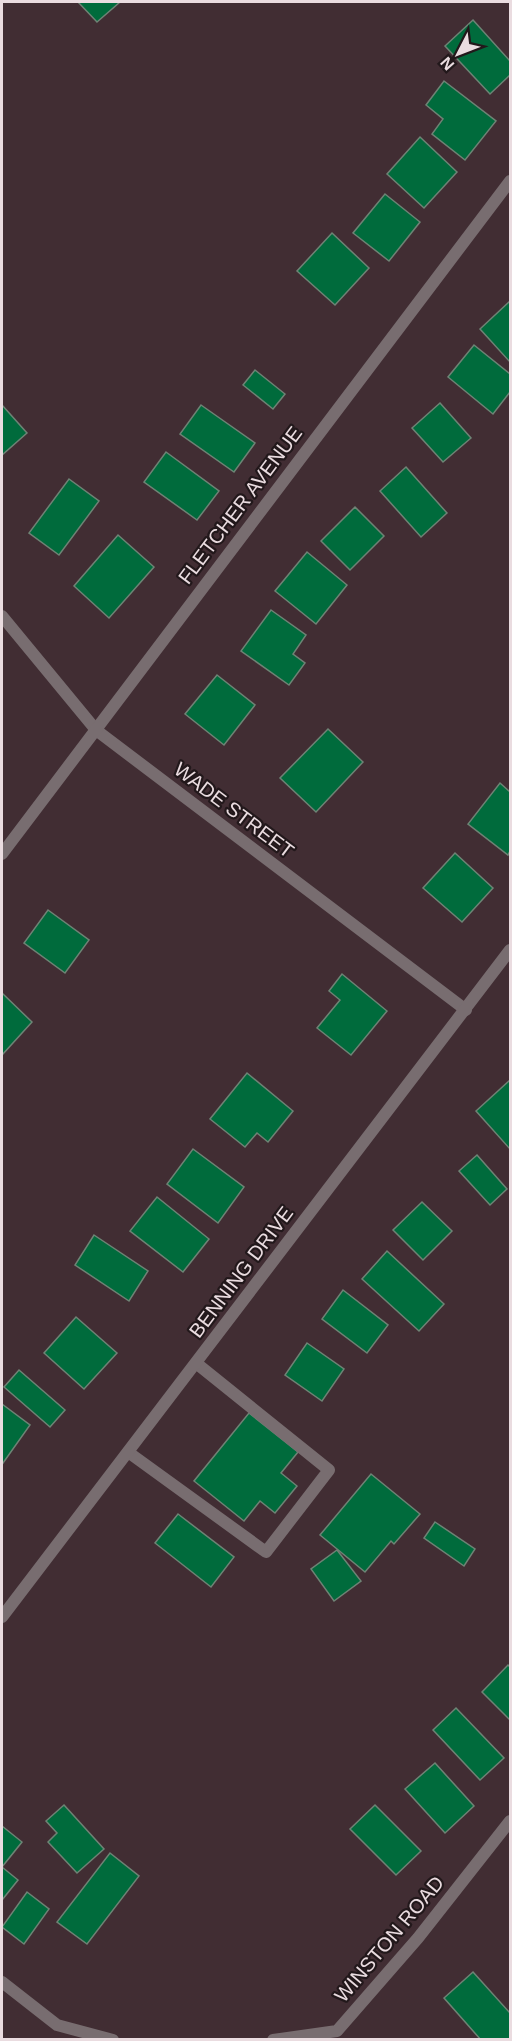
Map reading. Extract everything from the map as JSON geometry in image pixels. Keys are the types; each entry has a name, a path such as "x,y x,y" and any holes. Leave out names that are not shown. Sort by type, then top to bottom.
{"street":[{"name":"FLETCHER AVENUE","path":"2,854 510,181"},
{"name":"WADE STREET","path":"2,616 96,730 466,1010"},
{"name":"BENNING DRIVE","path":"2,1617 510,950"},
{"path":"128,1452 266,1552 329,1470 196,1363"},
{"name":"WINSTON ROAD","path":"273,2040 340,2035 510,1821"},
{"path":"2,1982 57,2025 113,2040"}],"building":[{"path":"78,2 120,2 97,22"},
{"path":"473,20 510,61 510,75 490,94 445,46"},
{"path":"444,81 496,121 465,160 432,134 443,119 426,105"},
{"path":"420,137 457,172 424,208 387,174"},
{"path":"385,194 420,222 389,261 353,233"},
{"path":"332,233 369,268 335,305 297,271"},
{"path":"510,301 510,362 480,329"},
{"path":"474,345 510,374 510,392 493,414 448,377"},
{"path":"255,370 285,394 273,409 243,385"},
{"path":"440,403 471,438 443,462 412,428"},
{"path":"2,405 27,433 2,455"},
{"path":"201,405 255,443 234,472 180,434"},
{"path":"166,452 219,491 197,520 144,482"},
{"path":"406,467 447,513 421,537 380,491"},
{"path":"69,479 99,501 59,555 29,533"},
{"path":"355,507 384,536 350,570 321,541"},
{"path":"118,535 154,567 109,618 74,586"},
{"path":"307,552 347,585 316,624 275,591"},
{"path":"271,610 306,635 293,654 305,663 289,685 241,651"},
{"path":"217,675 255,705 224,745 185,714"},
{"path":"328,729 363,762 316,812 280,778"},
{"path":"500,783 510,792 510,851 508,855 468,824"},
{"path":"455,853 493,888 462,922 423,888"},
{"path":"48,910 89,940 65,973 24,943"},
{"path":"342,974 387,1011 351,1055 317,1028 340,1000 329,991"},
{"path":"2,993 32,1022 2,1055"},
{"path":"247,1073 293,1111 268,1142 257,1133 245,1147 210,1119"},
{"path":"510,1080 510,1149 476,1111"},
{"path":"193,1149 244,1187 218,1223 167,1184"},
{"path":"477,1155 507,1189 490,1205 459,1171"},
{"path":"157,1197 209,1239 183,1272 130,1231"},
{"path":"422,1202 452,1231 423,1260 393,1230"},
{"path":"94,1235 148,1271 129,1301 75,1265"},
{"path":"387,1251 444,1304 419,1331 362,1279"},
{"path":"343,1290 388,1325 367,1353 322,1319"},
{"path":"76,1317 117,1353 84,1389 44,1353"},
{"path":"307,1343 344,1369 322,1401 285,1375"},
{"path":"19,1370 65,1410 50,1427 4,1387"},
{"path":"2,1404 30,1425 3,1463 2,1462"},
{"path":"249,1413 298,1452 281,1473 297,1486 275,1513 260,1501 244,1521 194,1481"},
{"path":"371,1474 420,1514 394,1544 391,1541 365,1572 320,1535"},
{"path":"178,1514 234,1557 211,1587 155,1543"},
{"path":"435,1522 475,1549 464,1566 424,1538"},
{"path":"337,1550 361,1581 334,1601 311,1569"},
{"path":"508,1665 510,1667 510,1720 482,1692"},
{"path":"456,1708 504,1758 480,1780 433,1730"},
{"path":"435,1763 474,1806 445,1833 405,1789"},
{"path":"64,1805 104,1849 77,1873 48,1842 57,1833 46,1821"},
{"path":"375,1805 421,1851 396,1875 350,1829"},
{"path":"2,1826 22,1842 2,1867"},
{"path":"110,1853 139,1876 87,1944 57,1922"},
{"path":"2,1867 18,1880 2,1900"},
{"path":"27,1892 49,1909 24,1944 2,1927"},
{"path":"473,1972 510,2013 510,2040 481,2040 444,1998"}]}
